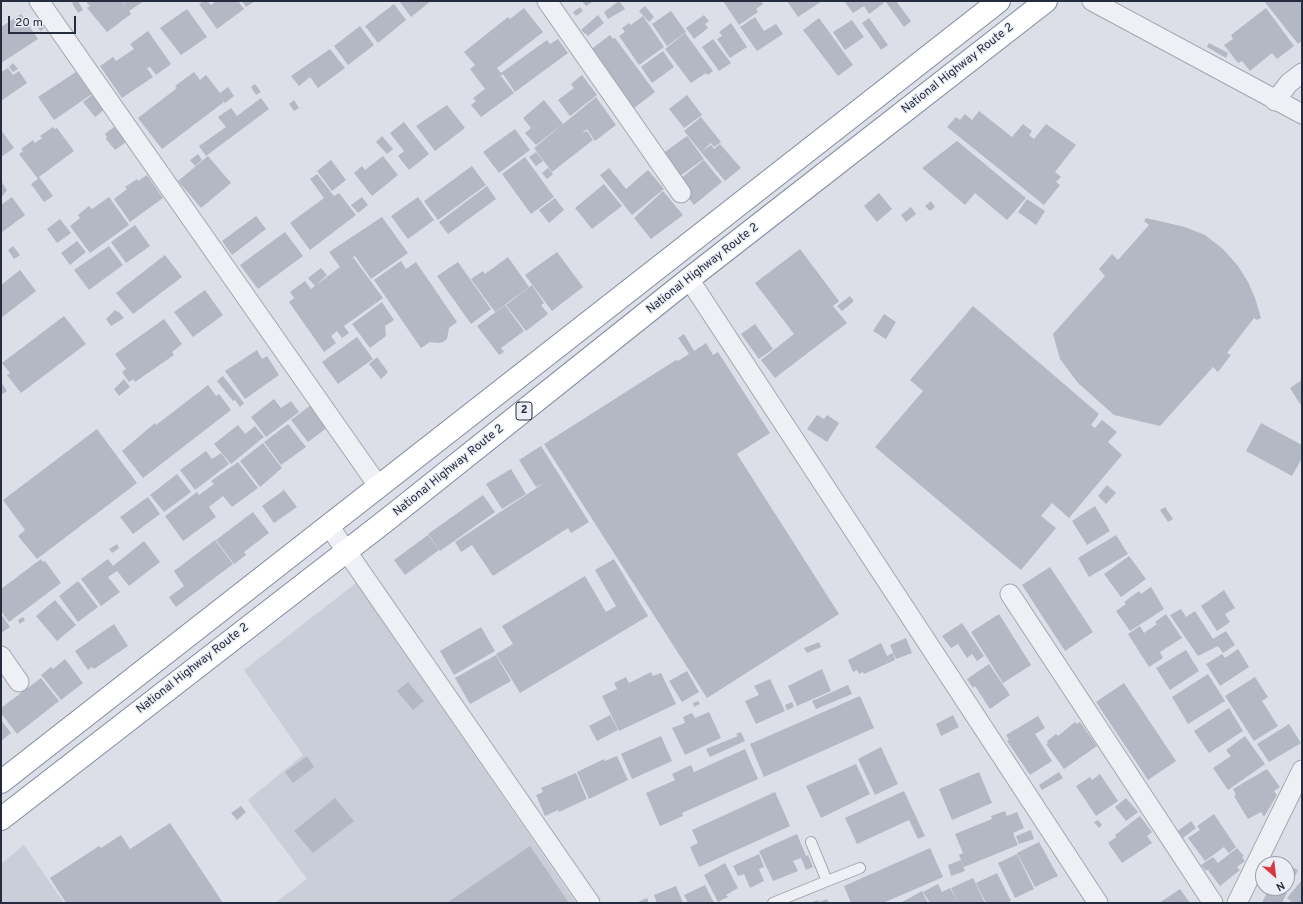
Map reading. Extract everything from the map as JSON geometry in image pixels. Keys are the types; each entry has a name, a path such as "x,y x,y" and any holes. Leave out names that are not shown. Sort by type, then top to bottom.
{"highway":[{"name":"2","path":"1,782 998,1"},
{"name":"National Highway Route 2","path":"1,819 347,551 689,279 1046,1"}],"street":[{"path":"38,1 379,487"},
{"path":"547,1 681,193"},
{"path":"1092,1 1275,101 1302,114"},
{"path":"1275,101 1289,83 1302,73"},
{"path":"689,279 1098,903"},
{"path":"329,526 590,903"},
{"path":"1010,594 1213,903"},
{"path":"1,656 19,682"},
{"path":"1237,903 1302,770"}],"lane":[{"path":"811,842 827,881"},
{"path":"773,903 860,868"}],"shaded area":[{"path":"356,583 576,903 275,903 307,879 248,800 303,755 244,670"},
{"path":"24,845 64,903 1,903 1,864"}],"building":[{"path":"78,1 83,10 78,13 72,3"},
{"path":"85,1 122,1 127,8 123,1 144,1 129,11 131,14 107,32 87,8 90,6"},
{"path":"207,1 211,5 216,1 238,1 244,9 217,29 199,4"},
{"path":"242,1 255,1 246,7"},
{"path":"399,1 431,1 411,17"},
{"path":"582,1 594,1 586,6"},
{"path":"619,1 625,9 608,19 604,12"},
{"path":"723,1 761,1 763,4 756,9 758,12 739,25"},
{"path":"787,1 822,1 798,17"},
{"path":"844,1 883,1 884,3 869,14 864,6 853,13"},
{"path":"885,1 896,1 911,21 904,27"},
{"path":"1264,1 1300,1 1302,4 1302,41 1298,44"},
{"path":"394,4 406,20 378,43 365,26"},
{"path":"645,6 654,17 649,22 639,11"},
{"path":"580,7 583,11 576,16 573,12"},
{"path":"524,8 543,32 497,68 501,73 547,40 550,44 558,39 568,53 515,92 503,74 492,83 501,76 514,93 481,117 471,105 476,101 473,98 485,89 470,69 475,65 464,52 508,17 510,19"},
{"path":"1266,8 1294,46 1277,59 1272,53 1250,71 1242,61 1238,63 1224,45 1233,39 1231,35"},
{"path":"187,9 207,37 181,55 160,28"},
{"path":"671,11 686,32 667,46 652,24"},
{"path":"21,14 38,39 1,63 1,27"},
{"path":"598,15 604,23 588,36 581,30"},
{"path":"704,15 709,21 705,24 708,28 694,39 686,28"},
{"path":"643,16 664,47 639,65 619,36 625,32 622,28 629,23 631,25"},
{"path":"755,17 764,31 776,24 783,34 757,51 740,27"},
{"path":"819,18 853,65 838,76 803,30"},
{"path":"869,18 888,45 881,50 862,23"},
{"path":"39,20 45,27 41,31 34,24"},
{"path":"852,20 864,37 845,50 833,32"},
{"path":"731,23 747,47 730,58 717,39 722,36 719,32"},
{"path":"360,26 374,45 348,65 334,46"},
{"path":"148,31 171,64 156,75 150,67 147,68 153,77 122,98 100,66 113,57 116,61 134,49 130,44"},
{"path":"685,33 713,71 708,75 706,73 691,83 665,49"},
{"path":"610,35 613,39 615,38 655,92 629,112 586,53"},
{"path":"713,39 731,63 719,71 702,47"},
{"path":"1209,43 1228,53 1226,58 1207,47"},
{"path":"330,49 345,68 318,88 310,77 299,86 291,76"},
{"path":"663,51 674,67 652,83 641,67"},
{"path":"13,63 18,69 13,72 9,67"},
{"path":"8,68 13,75 19,71 27,83 1,101 1,72"},
{"path":"76,72 92,94 54,120 38,97"},
{"path":"194,72 200,80 206,75 220,93 228,87 234,96 225,103 218,94 224,102 162,149 138,118 177,88 175,86"},
{"path":"582,75 597,95 570,116 558,100 574,88 571,84"},
{"path":"255,84 261,92 256,95 251,87"},
{"path":"92,95 104,110 95,117 83,102"},
{"path":"687,95 702,115 684,128 669,109"},
{"path":"596,97 616,125 595,141 587,129 582,133 587,131 593,140 552,172 534,148"},
{"path":"261,98 269,109 206,156 199,146 226,127 218,117 231,108 237,116"},
{"path":"294,100 299,108 294,111 289,104"},
{"path":"544,100 563,124 536,145 525,133 531,128 523,118"},
{"path":"447,105 465,128 435,151 416,126"},
{"path":"979,111 1012,137 1023,124 1032,131 1029,135 1034,139 1046,124 1076,145 1055,172 1061,177 1056,182 1060,185 1044,205 947,127 956,117 960,120 965,114 972,120"},
{"path":"701,117 721,142 714,147 711,143 701,152 684,131"},
{"path":"404,122 429,154 409,170 398,156 404,151 390,133"},
{"path":"53,127 55,129 57,128 74,151 39,177 53,196 44,202 31,184 38,179 19,154 23,151 21,149 33,140 35,143 42,138 40,136"},
{"path":"114,127 126,142 115,150 106,139 107,137 105,134"},
{"path":"515,129 530,150 499,173 483,152"},
{"path":"1,130 14,148 1,157"},
{"path":"382,136 393,149 387,154 376,142"},
{"path":"687,136 704,159 674,180 658,157"},
{"path":"957,141 1026,198 1007,220 975,193 965,205 922,168"},
{"path":"720,144 741,168 725,181 701,152 711,145 714,149"},
{"path":"536,152 543,161 536,166 529,157"},
{"path":"198,154 202,160 195,166 190,160"},
{"path":"208,156 231,183 201,208 178,181"},
{"path":"383,156 398,175 372,196 354,173 362,166 365,170"},
{"path":"525,157 554,197 531,214 502,174"},
{"path":"331,160 346,180 332,191 317,171"},
{"path":"704,160 722,182 694,205 676,182"},
{"path":"472,166 486,185 438,220 424,201"},
{"path":"548,168 553,174 547,179 542,173"},
{"path":"609,168 626,189 648,170 664,189 632,215 600,175"},
{"path":"317,174 334,196 339,193 356,215 310,250 290,223 324,198 310,179"},
{"path":"147,175 163,198 130,222 114,199 127,189 125,187 137,179 138,181"},
{"path":"1,181 7,190 1,198"},
{"path":"604,184 622,206 592,229 575,208"},
{"path":"487,186 496,199 448,234 439,222"},
{"path":"663,191 683,215 651,239 634,218"},
{"path":"879,193 892,209 877,222 864,206"},
{"path":"12,197 25,215 1,233 1,205"},
{"path":"109,197 129,225 90,253 70,226 80,218 78,215 89,206 92,209"},
{"path":"362,197 368,205 358,213 351,205"},
{"path":"418,197 434,220 408,239 391,216"},
{"path":"555,198 564,210 549,223 539,210"},
{"path":"1027,199 1045,211 1036,225 1018,212"},
{"path":"931,201 935,207 930,211 925,206"},
{"path":"911,207 916,214 906,222 901,215"},
{"path":"256,216 266,229 232,255 222,241"},
{"path":"382,217 408,253 371,279 355,256 353,257 383,298 344,326 349,333 342,338 337,331 331,336 336,343 324,352 289,302 294,298 297,302 290,292 305,281 311,289 340,267 329,252"},
{"path":"1146,218 1185,227 1205,235 1223,249 1238,266 1248,282 1261,318 1257,320 1254,318 1227,353 1231,355 1218,372 1213,367 1160,426 1114,415 1078,383 1060,359 1053,334 1105,276 1099,269 1112,254 1118,260 1149,225 1144,221"},
{"path":"60,219 71,233 57,243 47,229"},
{"path":"135,225 150,246 126,263 111,242"},
{"path":"285,232 303,256 258,289 240,265"},
{"path":"77,241 86,252 70,265 61,253"},
{"path":"13,246 20,255 14,259 8,250"},
{"path":"109,246 123,265 89,290 74,270"},
{"path":"800,249 839,301 833,306 847,323 775,378 761,360 794,334 755,283"},
{"path":"557,252 583,287 552,311 525,275"},
{"path":"165,255 182,277 133,314 116,293"},
{"path":"508,257 529,287 495,312 471,279 483,271 485,274"},
{"path":"401,261 406,269 416,262 457,322 449,328 447,339 443,342 430,342 421,348 374,280"},
{"path":"458,262 491,309 471,324 437,276"},
{"path":"321,268 327,275 315,286 308,278"},
{"path":"20,270 36,291 1,318 1,285"},
{"path":"532,285 544,303 541,305 548,314 526,331 506,305"},
{"path":"205,290 223,315 193,337 174,312"},
{"path":"850,296 854,301 842,311 837,306"},
{"path":"382,302 394,320 385,326 386,336 370,348 352,324"},
{"path":"505,305 524,331 501,348 504,352 499,355 477,326"},
{"path":"973,306 1099,414 1091,425 1095,428 1102,420 1117,432 1108,442 1122,455 1069,518 1052,503 1041,516 1056,528 1021,570 875,447 923,391 910,380"},
{"path":"115,310 117,312 118,311 124,318 111,326 106,319"},
{"path":"884,314 896,322 886,339 873,331"},
{"path":"64,316 86,344 21,393 7,375 10,373 2,363"},
{"path":"164,319 182,344 172,352 174,355 135,382 133,379 129,382 122,372 126,369 115,354"},
{"path":"755,324 773,349 759,359 741,334"},
{"path":"684,334 694,351 706,343 713,355 718,352 770,433 737,454 839,614 707,698 544,444 676,360 678,361 689,354 678,338"},
{"path":"357,337 373,359 338,384 322,362"},
{"path":"257,350 262,359 267,356 279,375 245,399 225,371"},
{"path":"377,357 388,372 381,379 369,364"},
{"path":"223,376 244,403 240,407 235,400 233,401 217,381"},
{"path":"124,379 130,387 119,396 114,389"},
{"path":"1302,380 1302,403 1300,404 1290,388"},
{"path":"1,382 7,391 3,394 1,391"},
{"path":"208,385 216,396 219,394 231,410 143,478 122,451 155,423 156,425"},
{"path":"274,399 281,408 291,401 299,412 266,437 251,417"},
{"path":"315,402 332,424 308,442 291,420"},
{"path":"817,415 824,419 827,415 839,423 827,442 807,429"},
{"path":"1261,423 1302,445 1302,458 1292,476 1246,451"},
{"path":"288,424 306,447 281,465 264,442"},
{"path":"238,425 245,434 255,426 264,437 231,464 214,444"},
{"path":"97,429 137,483 37,559 18,536 25,530 3,500"},
{"path":"263,443 282,468 260,487 240,461"},
{"path":"541,446 589,522 571,533 568,528 493,576 472,545 461,552 455,542 544,483 536,487 519,460"},
{"path":"206,451 212,459 221,453 229,464 195,490 180,470"},
{"path":"238,462 258,488 232,507 223,496 209,507 216,517 183,541 165,516 197,492 199,495 214,484 211,481"},
{"path":"511,469 526,494 502,509 486,484"},
{"path":"177,474 191,492 164,512 150,495"},
{"path":"1107,485 1116,493 1106,504 1098,496"},
{"path":"284,490 297,507 274,523 262,506"},
{"path":"483,495 495,512 440,551 428,534"},
{"path":"148,497 160,514 133,534 120,517"},
{"path":"1095,506 1110,531 1087,545 1072,521"},
{"path":"1165,507 1173,519 1168,522 1160,510"},
{"path":"253,512 269,533 244,552 246,555 234,564 216,540"},
{"path":"428,535 439,550 405,575 394,560"},
{"path":"1116,535 1128,554 1089,577 1078,558"},
{"path":"215,540 233,564 176,607 169,597 184,586 174,571"},
{"path":"144,541 160,562 129,586 117,571 108,577 120,592 101,606 81,579 108,559 113,566"},
{"path":"117,544 119,548 112,553 109,549"},
{"path":"1129,556 1146,579 1121,597 1104,574"},
{"path":"41,559 43,562 45,561 61,583 9,622 1,611 1,589"},
{"path":"614,559 648,616 520,693 496,654 513,644 502,626 585,576 606,612 616,606 595,570"},
{"path":"1050,567 1093,632 1065,651 1022,585"},
{"path":"78,581 98,607 78,622 59,596"},
{"path":"1151,587 1164,609 1130,631 1116,611 1126,604 1124,602 1139,591 1141,594"},
{"path":"1224,590 1235,608 1225,614 1230,622 1217,631 1201,606"},
{"path":"55,600 76,625 57,641 36,616"},
{"path":"1181,609 1186,617 1195,611 1213,639 1226,631 1235,645 1223,653 1218,646 1198,656 1170,615"},
{"path":"1,614 10,627 1,633"},
{"path":"999,614 1031,665 1003,683 971,632"},
{"path":"1166,614 1182,638 1160,652 1163,658 1149,667 1128,634 1140,626 1144,633 1157,624 1155,622"},
{"path":"23,617 25,620 20,624 18,620"},
{"path":"962,623 984,656 977,661 972,654 967,658 958,644 951,648 942,636"},
{"path":"114,624 128,646 94,669 92,667 88,670 75,651"},
{"path":"481,627 495,651 454,675 440,651"},
{"path":"906,638 912,653 896,659 890,645"},
{"path":"819,642 821,647 807,653 804,648"},
{"path":"881,643 887,656 893,653 895,660 864,674 863,672 859,674 857,670 853,672 848,660"},
{"path":"1238,649 1249,667 1220,686 1206,664 1222,654 1225,658"},
{"path":"1186,650 1199,671 1170,690 1156,668"},
{"path":"496,655 511,681 470,704 455,678"},
{"path":"65,659 83,683 61,700 41,675 51,667 53,669"},
{"path":"989,664 1010,695 990,709 975,686 973,688 967,679"},
{"path":"822,669 831,691 797,706 788,686"},
{"path":"687,671 699,692 682,702 669,681"},
{"path":"651,672 653,676 661,673 676,704 619,731 602,696 617,689 614,683 626,677 629,683"},
{"path":"1208,674 1225,701 1188,724 1172,697"},
{"path":"1255,677 1268,697 1262,701 1278,726 1254,741 1225,696"},
{"path":"41,678 59,701 17,734 1,713 1,708"},
{"path":"770,679 785,711 756,724 745,701 759,695 754,686"},
{"path":"408,682 424,701 413,710 397,691"},
{"path":"1124,683 1176,761 1148,780 1096,702"},
{"path":"848,685 852,694 816,709 812,701"},
{"path":"860,696 874,728 764,777 750,744"},
{"path":"698,701 700,704 694,707 693,703"},
{"path":"792,702 794,707 787,710 785,705"},
{"path":"1229,708 1243,731 1209,753 1194,731"},
{"path":"709,712 721,738 685,755 672,728 685,723 683,717 692,713 695,718"},
{"path":"610,715 618,730 597,741 589,726"},
{"path":"953,715 959,727 941,736 936,724"},
{"path":"1038,716 1045,728 1035,734 1052,761 1030,775 1007,741 1009,740 1006,735"},
{"path":"1,720 11,733 1,741"},
{"path":"1075,722 1076,724 1080,722 1097,746 1064,769 1046,744 1048,743 1047,741 1056,734 1058,736"},
{"path":"1289,724 1301,743 1269,762 1257,744"},
{"path":"741,732 745,741 710,757 706,749 738,736 736,734"},
{"path":"661,736 672,761 632,779 621,754"},
{"path":"1245,736 1265,764 1228,790 1213,768 1231,756 1226,750"},
{"path":"881,747 898,784 875,795 858,759"},
{"path":"745,749 758,779 682,813 683,816 660,826 646,793 675,780 672,774 691,765 694,772"},
{"path":"307,756 314,767 293,783 285,772"},
{"path":"617,756 628,780 589,799 577,772 604,759 605,761"},
{"path":"856,764 870,794 821,818 806,786"},
{"path":"1267,769 1280,787 1274,791 1277,795 1264,817 1261,812 1248,819 1234,796 1236,795 1233,789"},
{"path":"979,772 992,803 952,820 939,789"},
{"path":"1059,772 1063,778 1042,790 1039,785"},
{"path":"576,773 587,799 559,812 558,810 545,816 536,795 543,792 541,788"},
{"path":"1100,774 1118,801 1096,816 1076,786 1090,777 1092,780"},
{"path":"904,791 925,836 918,839 909,820 857,844 845,818"},
{"path":"775,792 790,826 699,867 690,847 698,843 692,830"},
{"path":"335,798 354,821 313,853 294,831"},
{"path":"1126,798 1138,812 1126,821 1115,807"},
{"path":"241,806 246,812 237,820 231,813"},
{"path":"1005,811 1007,816 1017,812 1024,828 1013,833 1018,845 964,867 959,855 963,853 955,834 992,819 991,816"},
{"path":"1214,814 1236,847 1229,853 1224,847 1205,861 1188,838 1200,830 1197,826"},
{"path":"1140,816 1152,832 1147,836 1152,843 1122,863 1108,843 1116,837 1115,835"},
{"path":"1098,820 1102,825 1099,828 1094,822"},
{"path":"1191,821 1196,828 1183,838 1178,831"},
{"path":"170,823 223,903 66,903 50,878 99,846 101,848 121,835 130,849"},
{"path":"1031,830 1034,839 1019,844 1016,836"},
{"path":"797,834 806,856 808,855 813,867 806,870 801,858 793,861 798,871 773,881 759,851"},
{"path":"1039,842 1058,876 1035,887 1017,853"},
{"path":"530,846 569,903 447,903"},
{"path":"930,848 943,877 883,903 851,903 844,886"},
{"path":"1237,848 1244,856 1242,857 1245,861 1237,867 1240,870 1220,886 1208,870 1213,866 1206,871 1201,865 1213,857 1218,863"},
{"path":"759,854 764,867 759,869 764,881 750,888 744,874 738,876 733,866"},
{"path":"1017,854 1034,889 1015,898 998,863"},
{"path":"961,860 965,871 951,876 948,865"},
{"path":"725,863 738,888 726,895 728,897 718,902 704,875"},
{"path":"1295,869 1298,870 1295,876"},
{"path":"997,873 1011,901 1006,903 986,903 976,883"},
{"path":"973,878 985,903 958,903 951,888"},
{"path":"1302,880 1302,903 1293,903 1287,898 1289,896 1295,896 1295,888"},
{"path":"938,884 942,892 950,888 958,903 930,903 923,892"},
{"path":"705,885 714,903 688,903 684,895"},
{"path":"676,886 683,903 657,903 654,895"},
{"path":"1180,889 1190,903 1159,903"},
{"path":"922,891 928,903 902,902"},
{"path":"1265,896 1285,896 1282,903 1262,903"},
{"path":"647,898 649,903 636,903"},
{"path":"827,899 829,903 810,903 818,900 819,902"}]}
